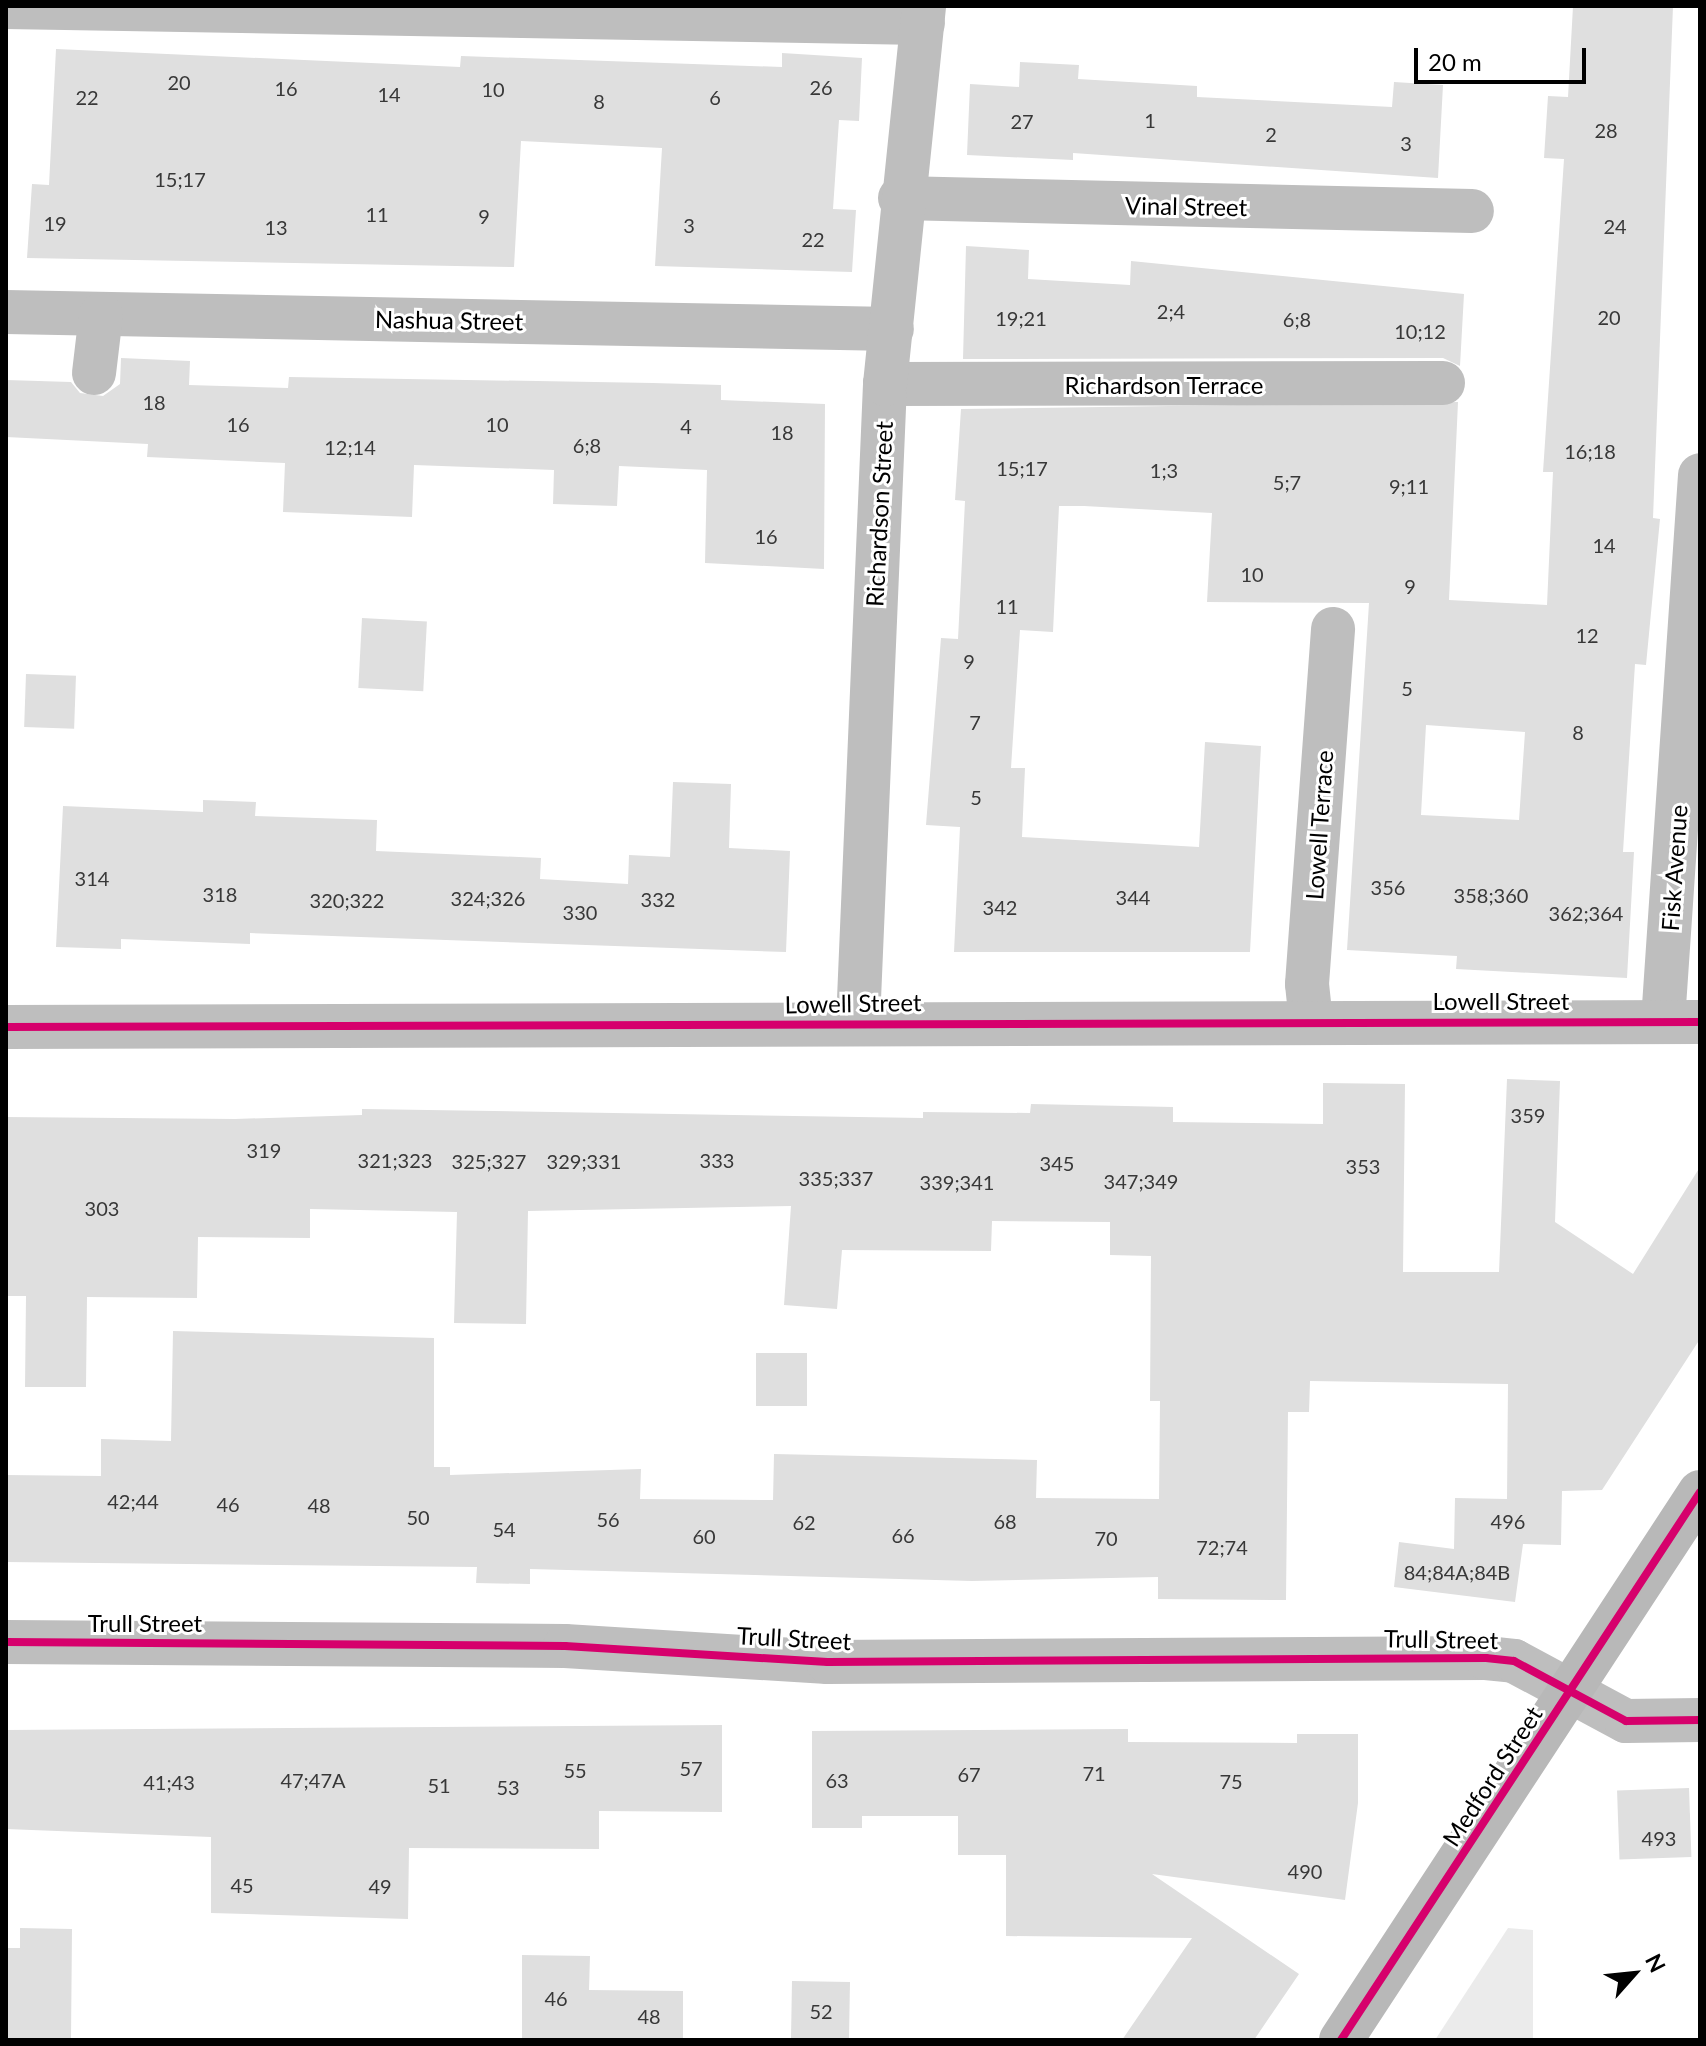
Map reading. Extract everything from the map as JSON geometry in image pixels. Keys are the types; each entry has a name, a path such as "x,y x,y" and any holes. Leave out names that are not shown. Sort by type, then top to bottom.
{"main road":[{"name":"Medford Street","path":"1341,2040 1700,1492"}],"street":[{"path":"6,7 924,14"},
{"name":"Richardson Street","path":"858,1023 885,384 892,329 900,198 924,14"},
{"name":"Vinal Street","path":"900,198 1472,211"},
{"name":"Nashua Street","path":"6,312 892,329"},
{"path":"94,373 101,314"},
{"name":"Richardson Terrace","path":"885,384 1443,383"},
{"name":"Fisk Avenue","path":"1682,1022 1700,475"},
{"name":"Lowell Terrace","path":"1311,1022 1307,984 1333,629"},
{"name":"Lowell Street","path":"6,1027 1682,1022"},
{"name":"Trull Street","path":"6,1642 565,1646 828,1662 1486,1658 1514,1661 1626,1721 1700,1720"}],"shaded area":[{"path":"1508,1928 1533,1930 1533,2040 1435,2040"}],"building":[{"path":"1573,6 1673,6 1653,518 1660,519 1646,665 1635,664 1623,852 1634,852 1627,978 1456,969 1457,956 1347,950 1369,603 1207,602 1212,513 1084,506 1059,506 1053,632 1020,630 1011,768 1025,768 1022,837 1199,847 1205,742 1261,746 1250,952 954,952 960,827 926,825 941,638 958,639 965,501 955,500 961,409 1458,402 1449,600 1547,605 1553,472 1543,472 1564,159 1544,158 1548,96 1568,97","holes":["1426,725 1525,732 1519,820 1421,815"]},
{"path":"56,49 460,67 461,56 782,67 782,53 862,58 859,121 839,120 833,209 856,210 852,272 655,266 662,148 521,141 514,267 27,258 32,184 49,185"},
{"path":"1020,62 1079,65 1078,79 1197,86 1197,97 1392,107 1394,82 1443,85 1438,178 1073,153 1073,160 967,155 970,84 1019,87"},
{"path":"966,246 1029,250 1028,279 1130,285 1131,261 1464,294 1460,366 1443,358 963,359"},
{"path":"121,358 190,361 189,385 288,388 289,377 721,385 721,400 825,404 824,569 705,563 707,470 619,466 617,506 553,504 554,470 414,465 412,517 283,512 285,463 147,457 148,444 6,437 6,380 71,382 80,393 103,396 120,384"},
{"path":"362,618 427,621 423,691 358,688"},
{"path":"26,674 76,676 74,729 24,727"},
{"path":"673,782 731,784 729,848 790,851 786,952 250,933 250,944 121,939 121,949 56,947 63,806 203,812 203,800 256,802 255,816 377,820 376,851 541,858 540,879 628,884 629,855 670,857"},
{"path":"1507,1079 1560,1081 1555,1222 1633,1274 1700,1167 1700,1339 1602,1490 1562,1491 1561,1545 1523,1544 1515,1602 1394,1587 1399,1542 1454,1549 1455,1498 1507,1499 1508,1384 1310,1381 1309,1412 1288,1412 1286,1600 1158,1599 1158,1577 972,1581 530,1569 530,1584 476,1583 477,1567 6,1562 6,1475 101,1476 101,1439 171,1441 173,1331 434,1338 434,1467 450,1467 450,1475 641,1469 640,1499 773,1500 774,1454 1037,1460 1036,1498 1159,1499 1160,1401 1150,1401 1151,1256 1110,1255 1110,1222 992,1221 991,1251 842,1250 837,1309 784,1305 791,1206 528,1211 526,1324 454,1323 457,1212 310,1209 310,1238 198,1237 197,1298 87,1297 86,1387 25,1387 26,1296 6,1296 6,1117 235,1119 362,1115 362,1109 923,1118 923,1112 1030,1113 1031,1104 1173,1107 1173,1122 1323,1124 1323,1083 1405,1084 1403,1272 1499,1272"},
{"path":"756,1353 807,1353 807,1406 756,1406"},
{"path":"722,1725 722,1812 599,1811 599,1849 409,1848 408,1919 211,1913 211,1837 6,1829 6,1730"},
{"path":"1128,1729 1128,1742 1297,1743 1297,1734 1358,1734 1358,1803 1345,1900 1152,1874 1299,1974 1254,2040 1122,2040 1192,1938 1006,1936 1006,1855 958,1855 958,1816 862,1816 862,1828 812,1828 812,1731"},
{"path":"1689,1788 1691,1857 1619,1859 1617,1791"},
{"path":"20,1928 72,1929 71,2040 6,2040 6,1948 20,1948"},
{"path":"522,1955 590,1956 589,1990 683,1991 683,2040 522,2040"},
{"path":"792,1981 850,1982 849,2040 791,2040"}],"cycle path":[{"path":"6,1027 1700,1022"},
{"path":"1341,2040 1700,1492"},
{"path":"6,1642 565,1646 828,1662 1486,1658 1514,1661 1626,1721 1700,1720"}]}
